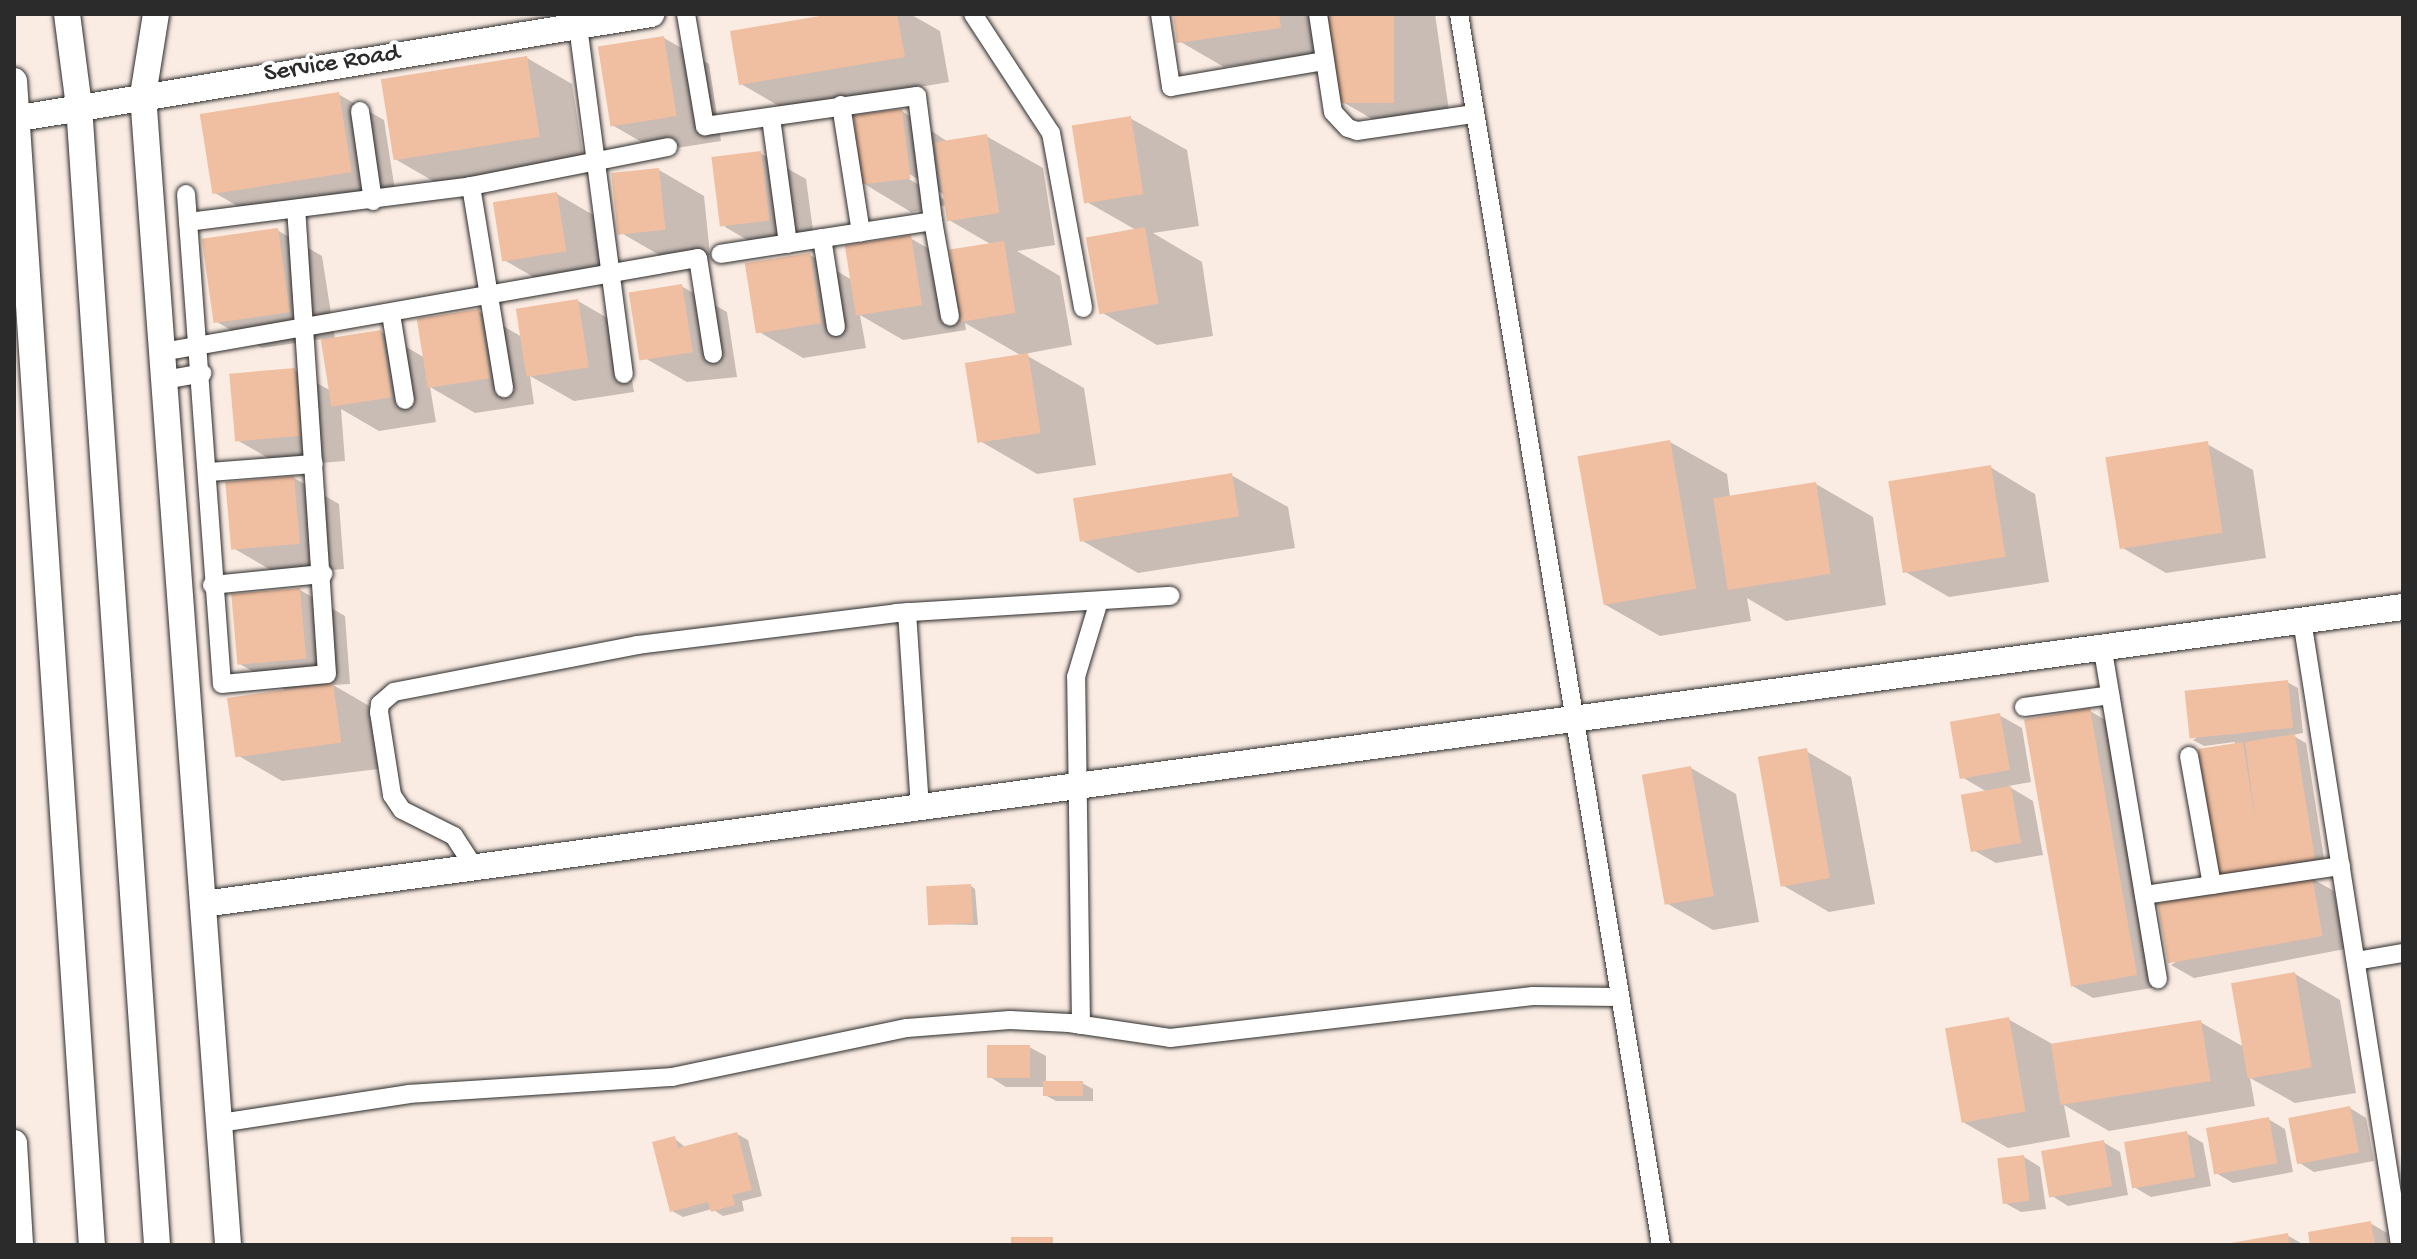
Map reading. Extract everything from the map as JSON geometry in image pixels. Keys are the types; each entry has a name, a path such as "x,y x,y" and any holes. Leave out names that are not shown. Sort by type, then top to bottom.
{"street":[{"path":"67,14 79,106 157,1245"},
{"path":"156,14 143,95 228,1245"},
{"name":"Service Road","path":"17,118 651,14"},
{"path":"686,14 705,126 917,96 933,221 950,316"},
{"path":"973,14 1051,133 1083,308"},
{"path":"1160,14 1171,87 1325,61"},
{"path":"1318,14 1333,112 1348,128 1357,131 1474,114"},
{"path":"1459,14 1571,722 1661,1245"},
{"path":"578,26 607,274 624,374"},
{"path":"14,81 92,1245"},
{"path":"841,105 861,232"},
{"path":"360,111 373,201"},
{"path":"771,118 788,244"},
{"path":"188,222 296,212 471,186 668,147"},
{"path":"471,186 504,388"},
{"path":"186,194 202,373 212,585 222,684 327,674 307,329 296,212"},
{"path":"721,254 933,221"},
{"path":"822,238 836,327"},
{"path":"162,352 698,258 713,354"},
{"path":"391,314 405,400"},
{"path":"164,380 202,373"},
{"path":"209,472 314,464"},
{"path":"212,585 323,574"},
{"path":"474,867 454,836 402,810 392,795 379,712 384,698 394,692 637,645 907,612 1170,596"},
{"path":"1081,1025 1080,785 1076,677 1099,601"},
{"path":"203,904 1571,722 2102,645 2403,607"},
{"path":"907,612 920,807"},
{"path":"2302,620 2400,1245"},
{"path":"2102,645 2158,979"},
{"path":"2024,707 2110,695"},
{"path":"2189,756 2212,885"},
{"path":"2144,895 2341,866"},
{"path":"2356,961 2403,953"},
{"path":"220,1123 409,1094 672,1077 907,1028 1010,1020 1081,1025 1170,1038 1533,996 1619,997"},
{"path":"14,1143 20,1245"}],"building":[{"path":"832,14 897,14 905,57 739,85 730,31"},
{"path":"1173,14 1279,14 1281,28 1177,43"},
{"path":"1325,14 1394,14 1394,103 1325,103"},
{"path":"664,36 677,116 610,126 598,46"},
{"path":"527,56 540,137 394,160 381,79"},
{"path":"339,92 352,172 212,194 200,114"},
{"path":"902,109 911,178 862,184 853,115"},
{"path":"1131,116 1143,194 1084,203 1072,125"},
{"path":"987,134 1000,213 947,221 935,142"},
{"path":"761,151 770,220 720,227 711,157"},
{"path":"659,168 665,230 618,235 611,173"},
{"path":"557,192 566,251 502,261 493,202"},
{"path":"1145,227 1159,304 1099,314 1086,237"},
{"path":"278,228 290,312 214,323 202,239"},
{"path":"911,235 922,305 856,316 845,245"},
{"path":"1004,241 1015,313 961,322 950,250"},
{"path":"810,253 821,323 756,333 745,263"},
{"path":"682,284 693,352 639,361 629,292"},
{"path":"578,299 589,367 527,377 516,309"},
{"path":"479,309 490,378 428,388 417,319"},
{"path":"381,330 392,397 331,407 321,340"},
{"path":"1028,353 1041,433 977,443 965,363"},
{"path":"295,368 301,436 235,441 229,374"},
{"path":"1670,440 1696,589 1604,605 1577,456"},
{"path":"2208,441 2223,533 2120,549 2105,457"},
{"path":"1991,465 2006,557 1903,573 1888,481"},
{"path":"1232,473 1239,516 1080,542 1073,498"},
{"path":"294,476 300,544 231,550 225,482"},
{"path":"1816,482 1831,574 1728,590 1713,498"},
{"path":"300,588 306,659 237,665 231,594"},
{"path":"2288,680 2293,728 2190,739 2185,691"},
{"path":"333,683 341,742 235,757 227,698"},
{"path":"2090,708 2137,975 2071,987 2024,720"},
{"path":"2000,713 2010,770 1960,779 1950,722"},
{"path":"2295,734 2315,859 2218,875 2198,749 2243,742 2256,826 2245,742"},
{"path":"1807,748 1830,878 1781,887 1758,757"},
{"path":"1691,766 1714,896 1665,905 1642,775"},
{"path":"2011,786 2021,843 1971,852 1961,795"},
{"path":"2312,876 2323,936 2168,963 2157,903"},
{"path":"971,884 973,923 928,925 926,886"},
{"path":"2295,972 2312,1068 2248,1079 2231,983"},
{"path":"2009,1017 2026,1112 1962,1123 1945,1028"},
{"path":"2201,1020 2211,1081 2061,1105 2051,1044"},
{"path":"987,1045 1030,1045 1030,1078 987,1078"},
{"path":"1043,1081 1083,1081 1083,1096 1043,1096"},
{"path":"2350,1106 2359,1152 2297,1164 2288,1118"},
{"path":"2269,1117 2277,1163 2214,1174 2206,1128"},
{"path":"2187,1131 2195,1177 2132,1188 2124,1142"},
{"path":"737,1132 752,1190 732,1195 735,1205 711,1212 708,1202 670,1212 652,1142 675,1136 678,1148"},
{"path":"2104,1140 2112,1186 2049,1197 2041,1151"},
{"path":"2024,1155 2030,1201 2003,1204 1997,1158"},
{"path":"2371,1221 2375,1245 2310,1245 2308,1232"},
{"path":"2288,1233 2290,1245 2231,1245 2231,1243"},
{"path":"1011,1237 1053,1237 1053,1245 1011,1245"}]}
